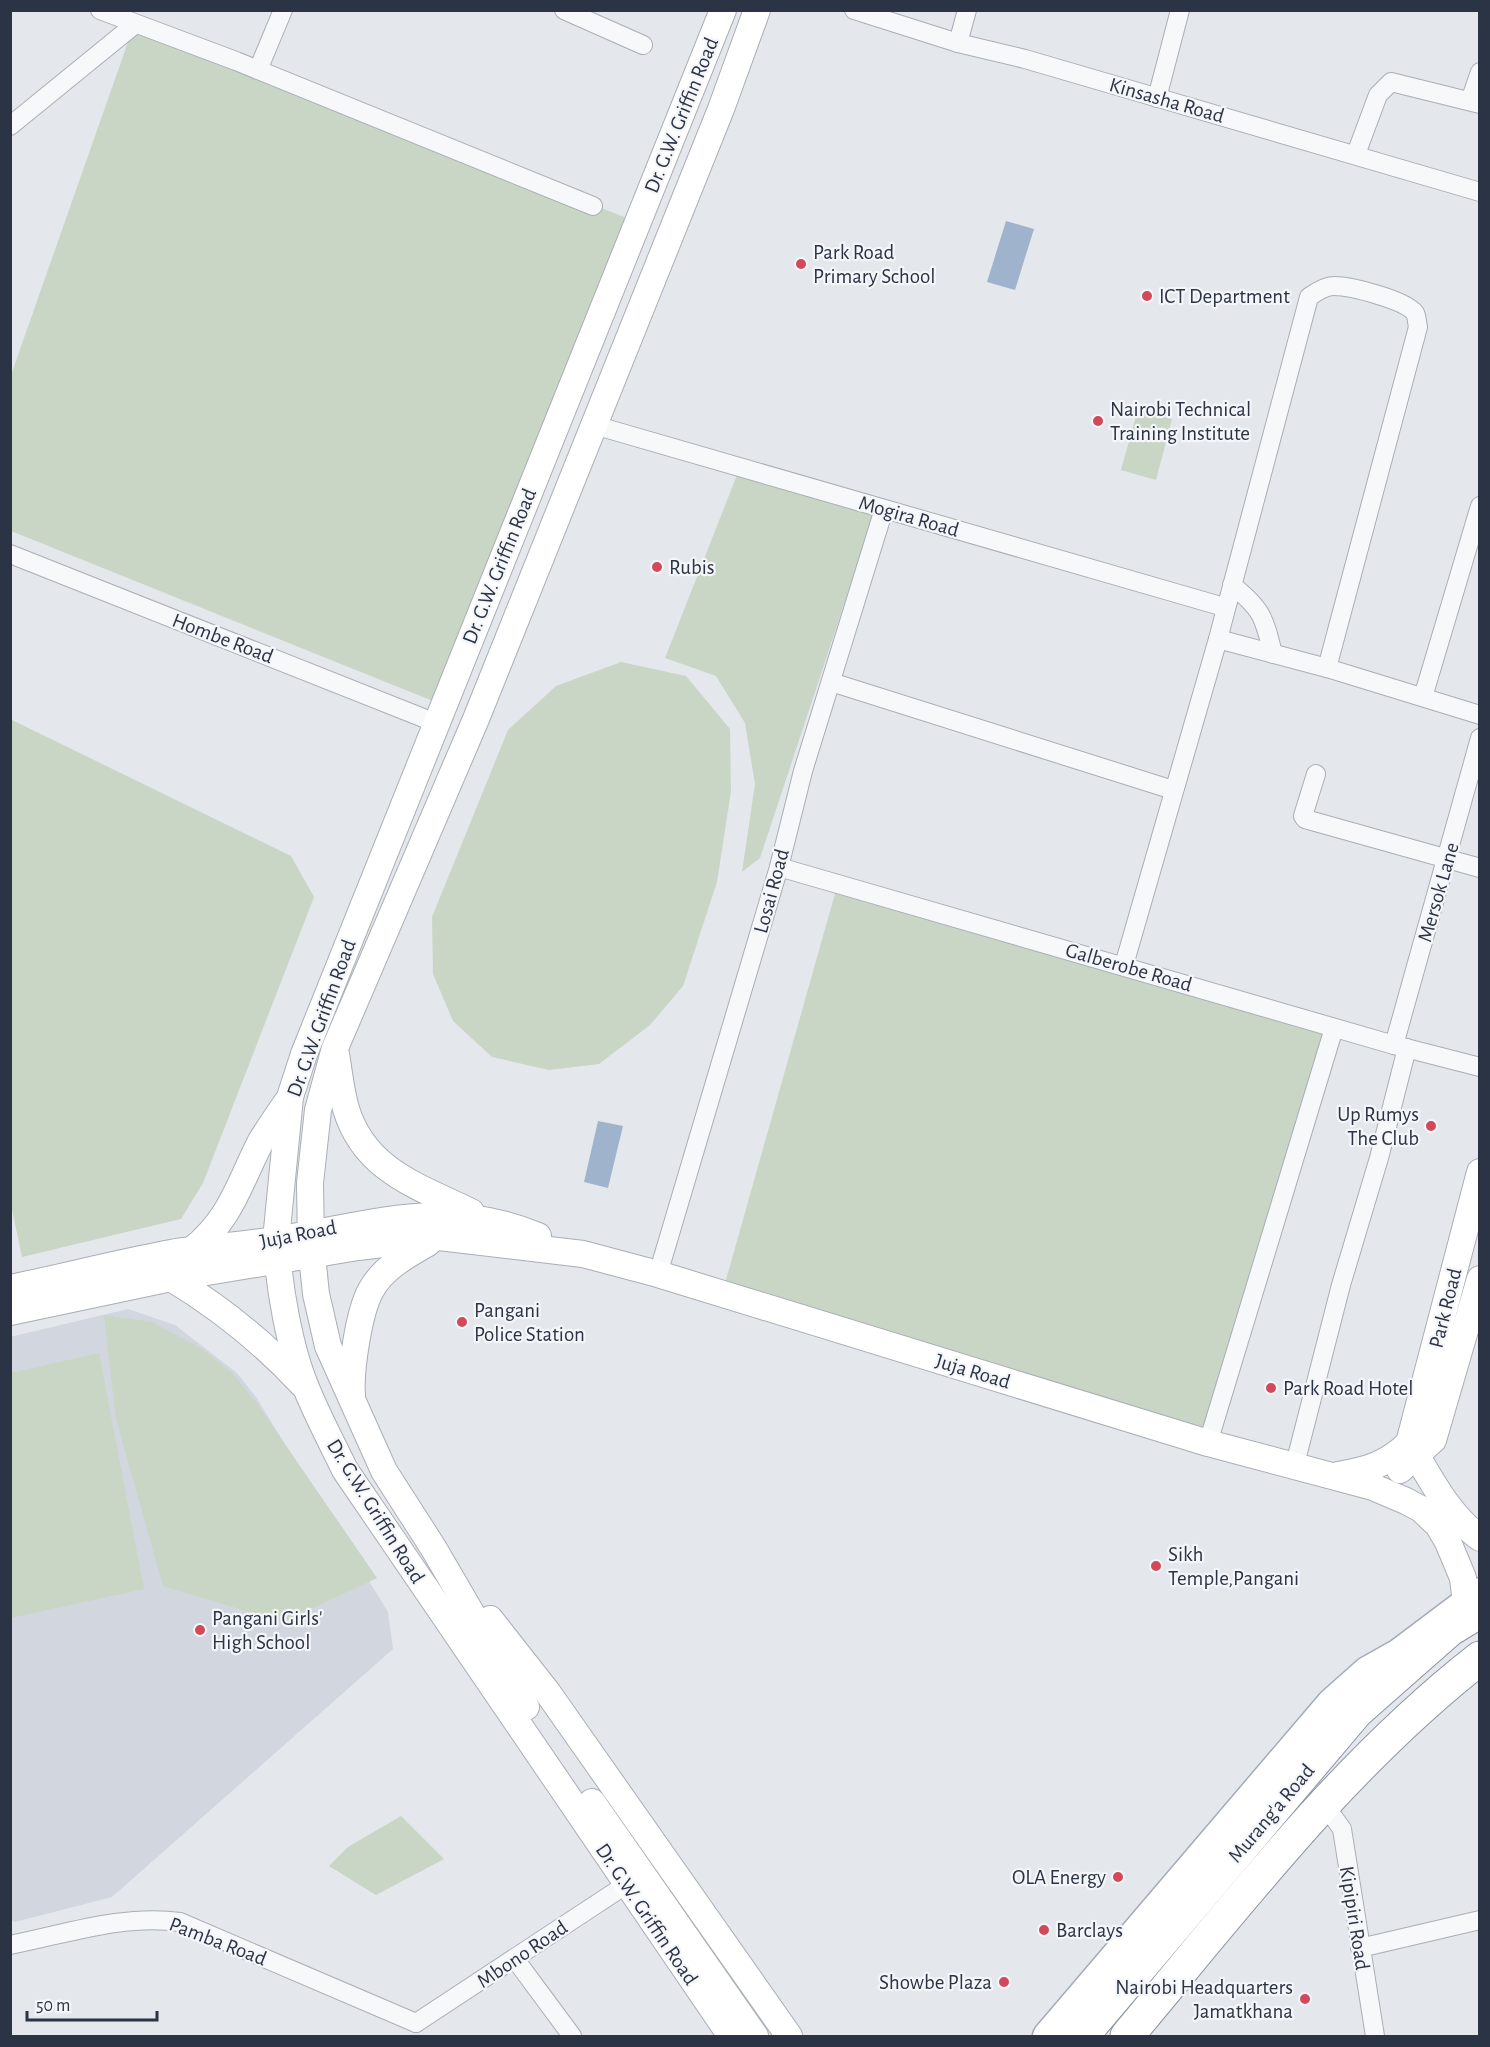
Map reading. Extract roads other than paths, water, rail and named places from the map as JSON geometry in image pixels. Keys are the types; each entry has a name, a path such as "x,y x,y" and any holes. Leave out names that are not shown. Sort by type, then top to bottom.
{"highway":[{"name":"Murang'a Road","path":"1082,2037 1357,1711 1434,1633 1475,1602"},
{"name":"Murang'a Road","path":"1126,2037 1323,1804 1373,1752 1449,1682 1479,1658"}],"main road":[{"name":"Dr. G.W. Griffin Road","path":"723,10 304,1054 290,1097 277,1251 293,1344 306,1389 345,1470 731,2037"},
{"name":"Dr. G.W. Griffin Road","path":"526,1707 434,1549 384,1471 353,1407 328,1346 316,1294 311,1244 310,1183 318,1110 335,1048 476,719 721,109 757,10"},
{"path":"335,1048 346,1108 355,1134 371,1155 394,1174 488,1221"},
{"path":"192,1250 211,1234 229,1211 262,1141 290,1097"},
{"name":"Park Road","path":"1413,1450 1479,1172"},
{"name":"Juja Road","path":"10,1312 171,1278 311,1244 409,1216 442,1215 488,1221 531,1233 583,1254 658,1274 1208,1443 1294,1468 1365,1485 1421,1509 1438,1525 1475,1602"},
{"path":"353,1407 351,1378 370,1291 400,1258 439,1237"},
{"name":"Juja Road","path":"311,1244 439,1237 583,1254"},
{"name":"Juja Road","path":"10,1288 192,1250 277,1251"},
{"path":"171,1278 211,1303 255,1336 306,1389"},
{"name":"Park Road","path":"1413,1450 1433,1440 1479,1279"},
{"path":"1329,1476 1378,1466 1413,1450"},
{"path":"1365,1485 1393,1476 1413,1450"},
{"path":"1413,1450 1443,1500 1461,1522 1479,1538"},
{"name":"Dr. G.W. Griffin Road","path":"434,1549 548,1693 789,2037"},
{"path":"408,1565 526,1707 755,2037"},
{"path":"1047,2037 1331,1703 1367,1671 1434,1633"}],"street":[{"path":"99,10 258,70 593,206"},
{"path":"258,70 282,10"},
{"path":"564,10 643,45"},
{"name":"Kinsasha Road","path":"854,10 958,43 1025,59 1356,154 1479,192"},
{"path":"958,43 967,10"},
{"path":"1157,98 1180,10"},
{"path":"10,126 134,25"},
{"path":"1356,154 1378,95 1391,82 1475,103 1479,72"},
{"path":"1124,966 1218,639 1224,607 1232,585 1309,297 1319,290 1333,286 1372,294 1406,305 1416,314 1418,327 1327,668"},
{"name":"Mogira Road","path":"594,425 1224,607"},
{"path":"1423,697 1479,506"},
{"name":"Losai Road","path":"658,1274 779,867 800,782 884,508"},
{"name":"Hombe Road","path":"10,554 436,723"},
{"path":"1232,585 1254,602 1259,610 1273,654"},
{"path":"1218,639 1327,668 1479,715"},
{"path":"831,682 1173,790"},
{"name":"Mersok Lane","path":"1294,1468 1341,1286 1379,1158 1400,1047 1479,738"},
{"path":"1316,774 1303,816 1305,819 1479,868"},
{"name":"Galberobe Road","path":"779,867 1400,1047 1479,1067"},
{"path":"1208,1443 1334,1028"},
{"name":"Kipipiri Road","path":"1323,1804 1342,1829 1375,2037"},
{"name":"Mbono Road","path":"412,2030 627,1884"},
{"name":"Pamba Road","path":"10,1945 122,1922 152,1918 180,1922 412,2030"},
{"path":"1360,1948 1479,1920"},
{"path":"514,1959 572,2037"}],"water":[{"path":"1006,221 1034,229 1015,290 987,282"},
{"path":"598,1121 623,1126 608,1188 584,1182"}],"place":[{"name":"Park Road Primary School","path":"801,264"},
{"name":"ICT Department","path":"1147,296"},
{"name":"Nairobi Technical Training Institute","path":"1098,421"},
{"name":"Rubis","path":"657,567"},
{"name":"Up Rumys The Club","path":"1431,1126"},
{"name":"Pangani Police Station","path":"462,1322"},
{"name":"Park Road Hotel","path":"1271,1388"},
{"name":"Sikh Temple,Pangani","path":"1156,1566"},
{"name":"Pangani Girls' High School","path":"200,1630"},
{"name":"OLA Energy","path":"1118,1877"},
{"name":"Barclays","path":"1044,1930"},
{"name":"Showbe Plaza","path":"1004,1982"},
{"name":"Nairobi Headquarters Jamatkhana","path":"1305,1999"}]}
